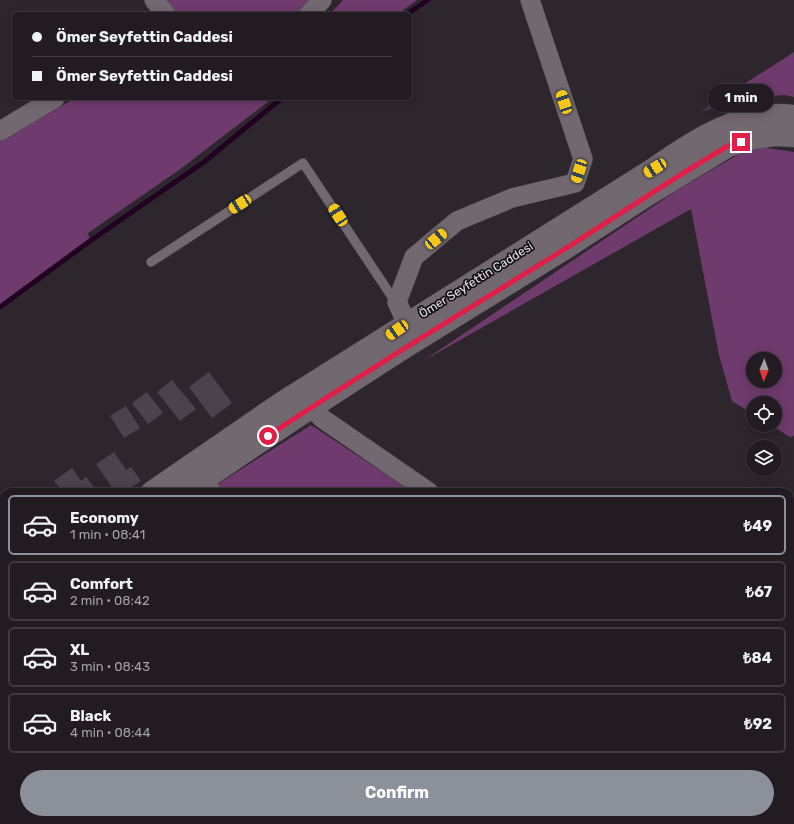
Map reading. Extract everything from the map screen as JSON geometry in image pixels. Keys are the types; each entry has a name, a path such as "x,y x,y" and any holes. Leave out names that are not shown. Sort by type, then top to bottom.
{"street":[{"path":"311,12 322,0"},
{"path":"407,324 397,302 414,257 457,221 512,198 575,183 583,159 530,0"},
{"path":"0,131 52,100"},
{"name":"Ömer Seyfettin Caddesi","path":"207,486 305,400 407,324 649,172 689,144 717,130 740,121 761,116 794,116"},
{"name":"Ömer Seyfettin Caddesi","path":"158,488 232,436 305,400 405,347 728,146 754,138 775,135 794,136"},
{"path":"305,400 329,422 423,488"}],"lane":[{"path":"151,262 303,163 397,302"}],"shaded area":[{"path":"163,0 315,0 302,12 174,12"},
{"path":"343,0 417,0 401,12 332,12"},
{"path":"794,52 794,97 784,95 732,100 701,112"},
{"path":"72,100 270,100 179,170 88,233 90,241 0,305 0,138"},
{"path":"753,146 794,152 794,436 790,437 782,432 782,396 746,396 746,410 732,401 719,355 691,209 423,361 682,187"},
{"path":"311,425 407,488 219,488 216,485"}],"building":[{"path":"209,372 232,403 212,418 189,387"},
{"path":"172,380 196,409 180,421 157,392"},
{"path":"147,392 163,413 148,424 132,403"},
{"path":"126,406 140,428 124,438 110,416"},
{"path":"114,452 126,470 131,467 141,481 130,488 112,488 96,464"},
{"path":"72,468 81,481 86,477 94,488 60,488 54,481"}],"waterway":[{"path":"410,12 428,0"},
{"path":"0,307 90,241 204,162 280,100"}],"route":[{"path":"268,436 405,347 561,251 693,166 728,146 741,142"}]}
